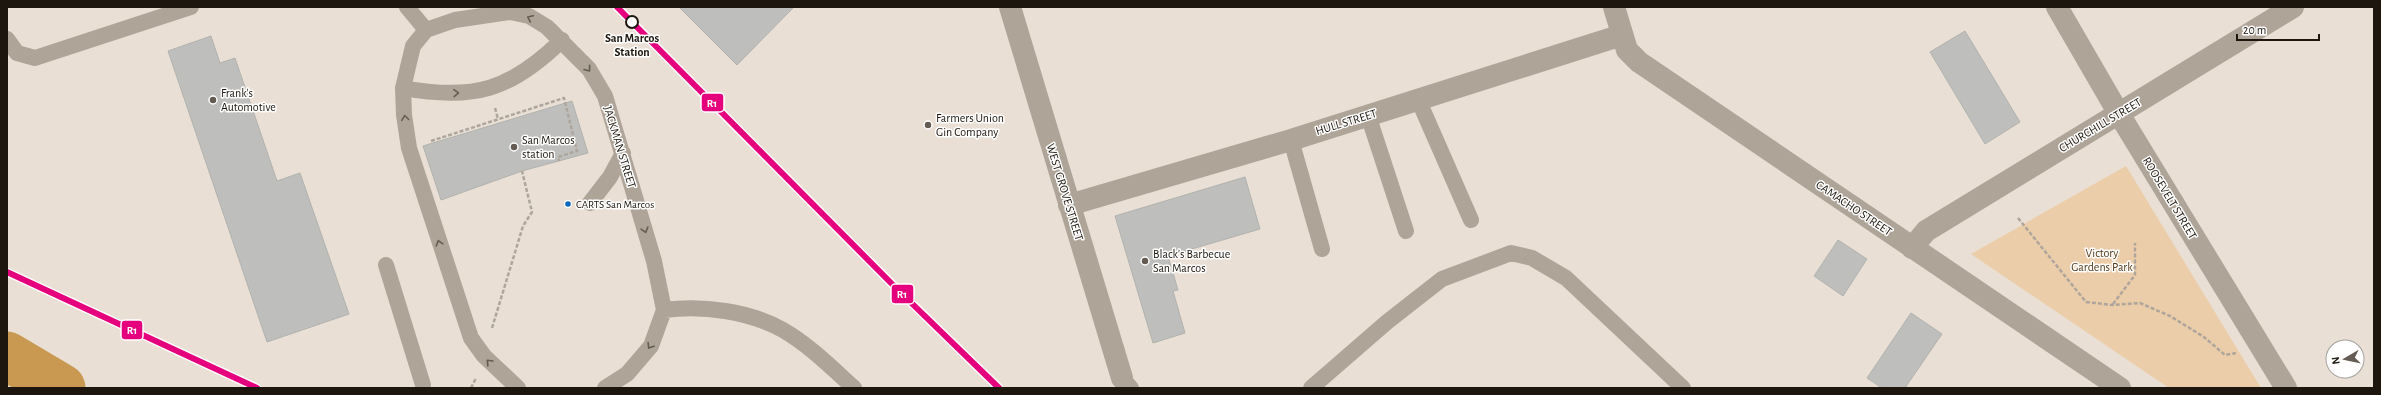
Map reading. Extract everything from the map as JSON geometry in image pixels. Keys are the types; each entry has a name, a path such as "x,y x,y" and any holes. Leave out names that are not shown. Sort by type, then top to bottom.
{"street":[{"name":"WEST GROVE STREET","path":"1010,7 1069,205 1126,383"},
{"name":"CAMACHO STREET","path":"1614,7 1627,50 1639,62 2120,388"},
{"name":"ROOSEVELT STREET","path":"2057,7 2119,114 2286,388"},
{"name":"CHURCHILL STREET","path":"1912,248 1926,231 2293,7"},
{"name":"HULL STREET","path":"1069,205 1291,140 1622,35"}],"lane":[{"path":"7,39 17,53 34,58 191,7"},
{"path":"407,7 426,30 413,46 403,88 404,115 409,148 464,321 471,338 484,356 518,388"},
{"name":"JACKMAN STREET","path":"426,30 455,20 510,12 528,16 562,40 589,69 605,96 623,153 654,261 664,310"},
{"path":"403,88 436,94 468,93 490,89 520,76 541,61 562,40"},
{"path":"1418,99 1471,220"},
{"path":"1368,115 1406,231"},
{"path":"1291,140 1322,249"},
{"path":"590,203 610,177 623,153"},
{"path":"1311,388 1387,322 1442,279 1511,253 1532,258 1566,278 1684,388"},
{"path":"386,265 423,385"},
{"path":"606,388 627,374 651,346 664,310 689,307 758,320 783,330 811,350 854,388"}],"path":[{"path":"427,143 564,98 577,151 558,157 559,161"},
{"path":"471,388 478,375 523,226 532,212 522,171"},
{"path":"2018,218 2086,302 2113,304 2140,303 2164,314 2204,337 2225,355 2232,355 2257,341"},
{"path":"2113,304 2135,275 2135,243"}],"green space":[{"name":"Victory Gardens Park","path":"2126,166 2261,388 2169,388 1971,254"}],"building":[{"path":"679,7 794,7 737,65"},
{"path":"1965,31 2020,122 1985,144 1930,52"},
{"path":"211,36 220,63 235,58 277,181 300,173 349,314 267,342 168,51"},
{"name":"San Marcos station","path":"572,101 588,153 522,171 441,200 423,146"},
{"name":"Black's Barbecue San Marcos","path":"1245,177 1260,229 1168,256 1178,290 1173,291 1185,333 1153,343 1115,216"},
{"path":"1838,240 1867,259 1843,296 1814,276"},
{"path":"1911,313 1942,334 1905,388 1882,388 1867,378"}],"waterway":[{"path":"7,356 61,388"}],"railway":[{"path":"617,7 897,289 999,388"}],"transit line":[{"name":"R1","path":"617,7 897,289 999,388"},
{"name":"R1","path":"7,272 257,388"}],"place":[{"name":"San Marcos Station","path":"632,22"},
{"name":"Frank's Automotive","path":"213,100"},
{"name":"Farmers Union Gin Company","path":"928,125"},
{"name":"San Marcos station","path":"514,147"},
{"name":"CARTS San Marcos","path":"568,204"},
{"name":"Black's Barbecue San Marcos","path":"1145,261"}]}
